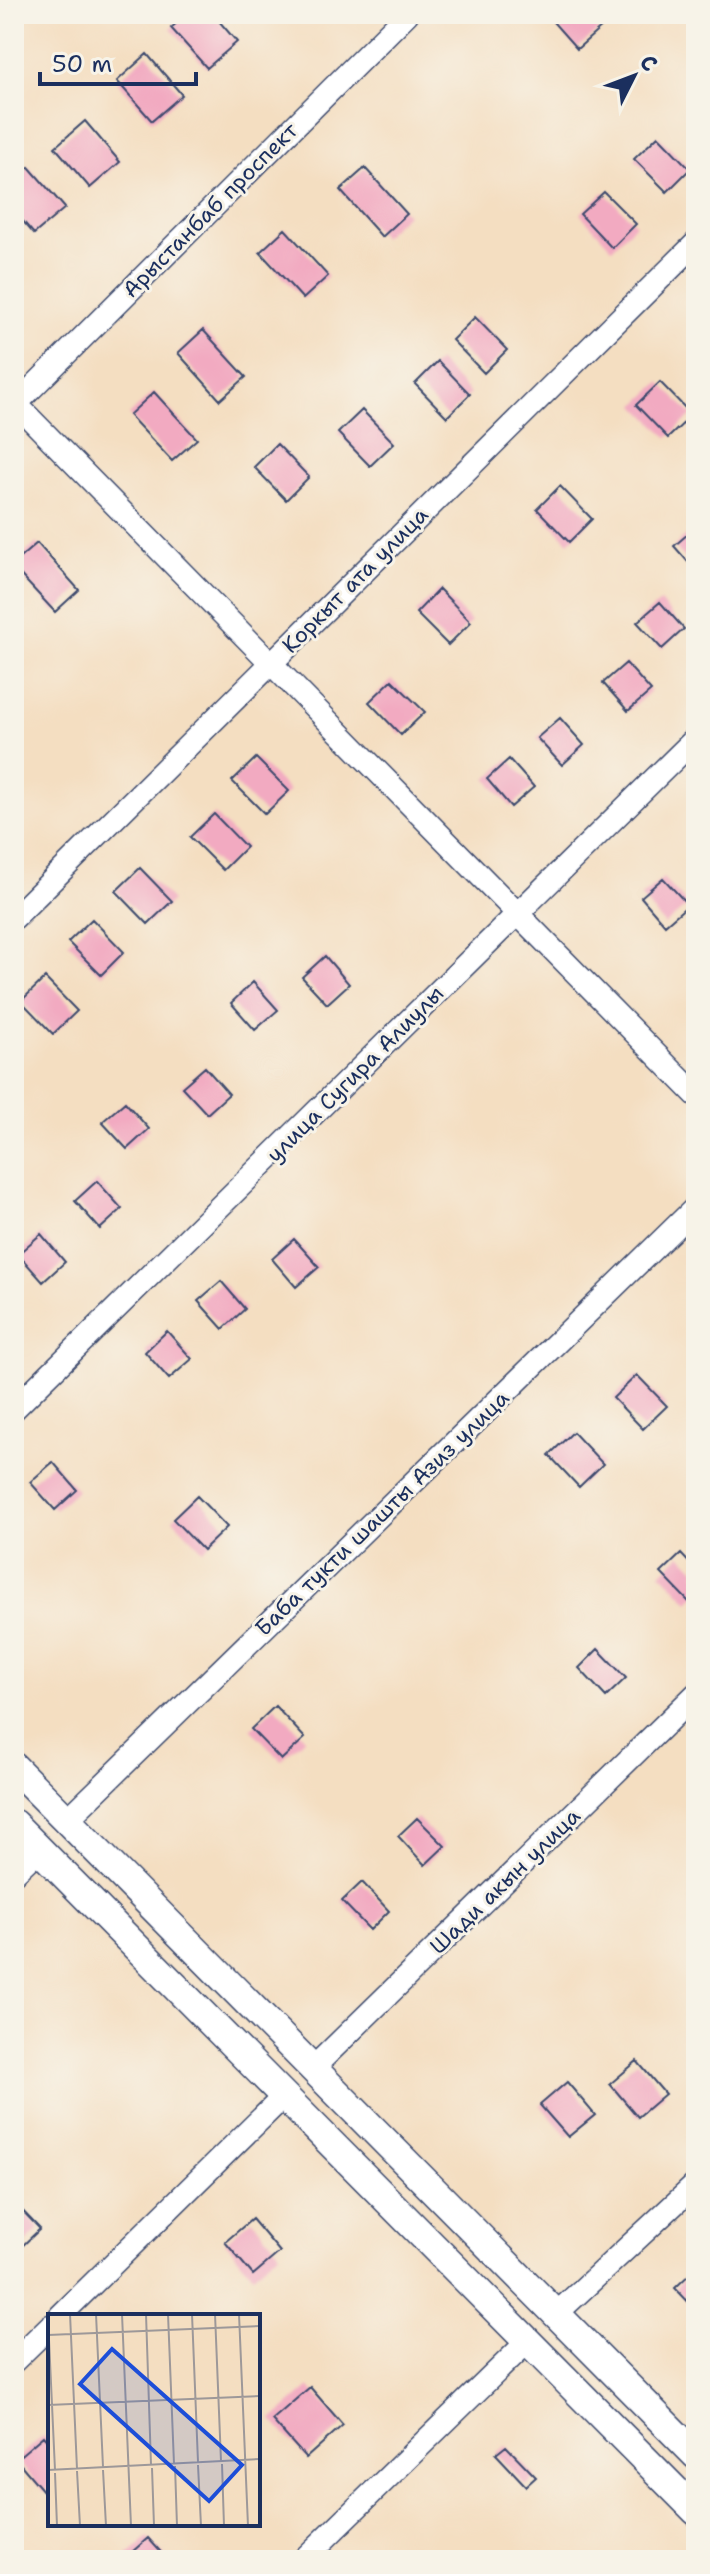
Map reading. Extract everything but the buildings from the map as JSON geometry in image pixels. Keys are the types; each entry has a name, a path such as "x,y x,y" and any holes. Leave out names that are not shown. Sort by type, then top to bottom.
{"street":[{"name":"Арыстанбаб проспект","path":"15,404 407,14"},
{"name":"Коркыт ата улица","path":"14,918 696,243"},
{"path":"15,404 273,662 696,1095"},
{"name":"улица Сугира Алиулы","path":"14,1409 696,738"},
{"name":"Баба тукти шашты Азиз улица","path":"67,1820 696,1207"},
{"name":"Шади акын улица","path":"314,2067 696,1694"},
{"path":"14,1767 696,2455"},
{"path":"14,1824 282,2098 696,2511"},
{"path":"14,1873 39,1849"},
{"path":"62,2314 282,2098"},
{"path":"556,2314 696,2184"},
{"path":"14,2361 48,2328"},
{"path":"303,2560 527,2342"}]}
